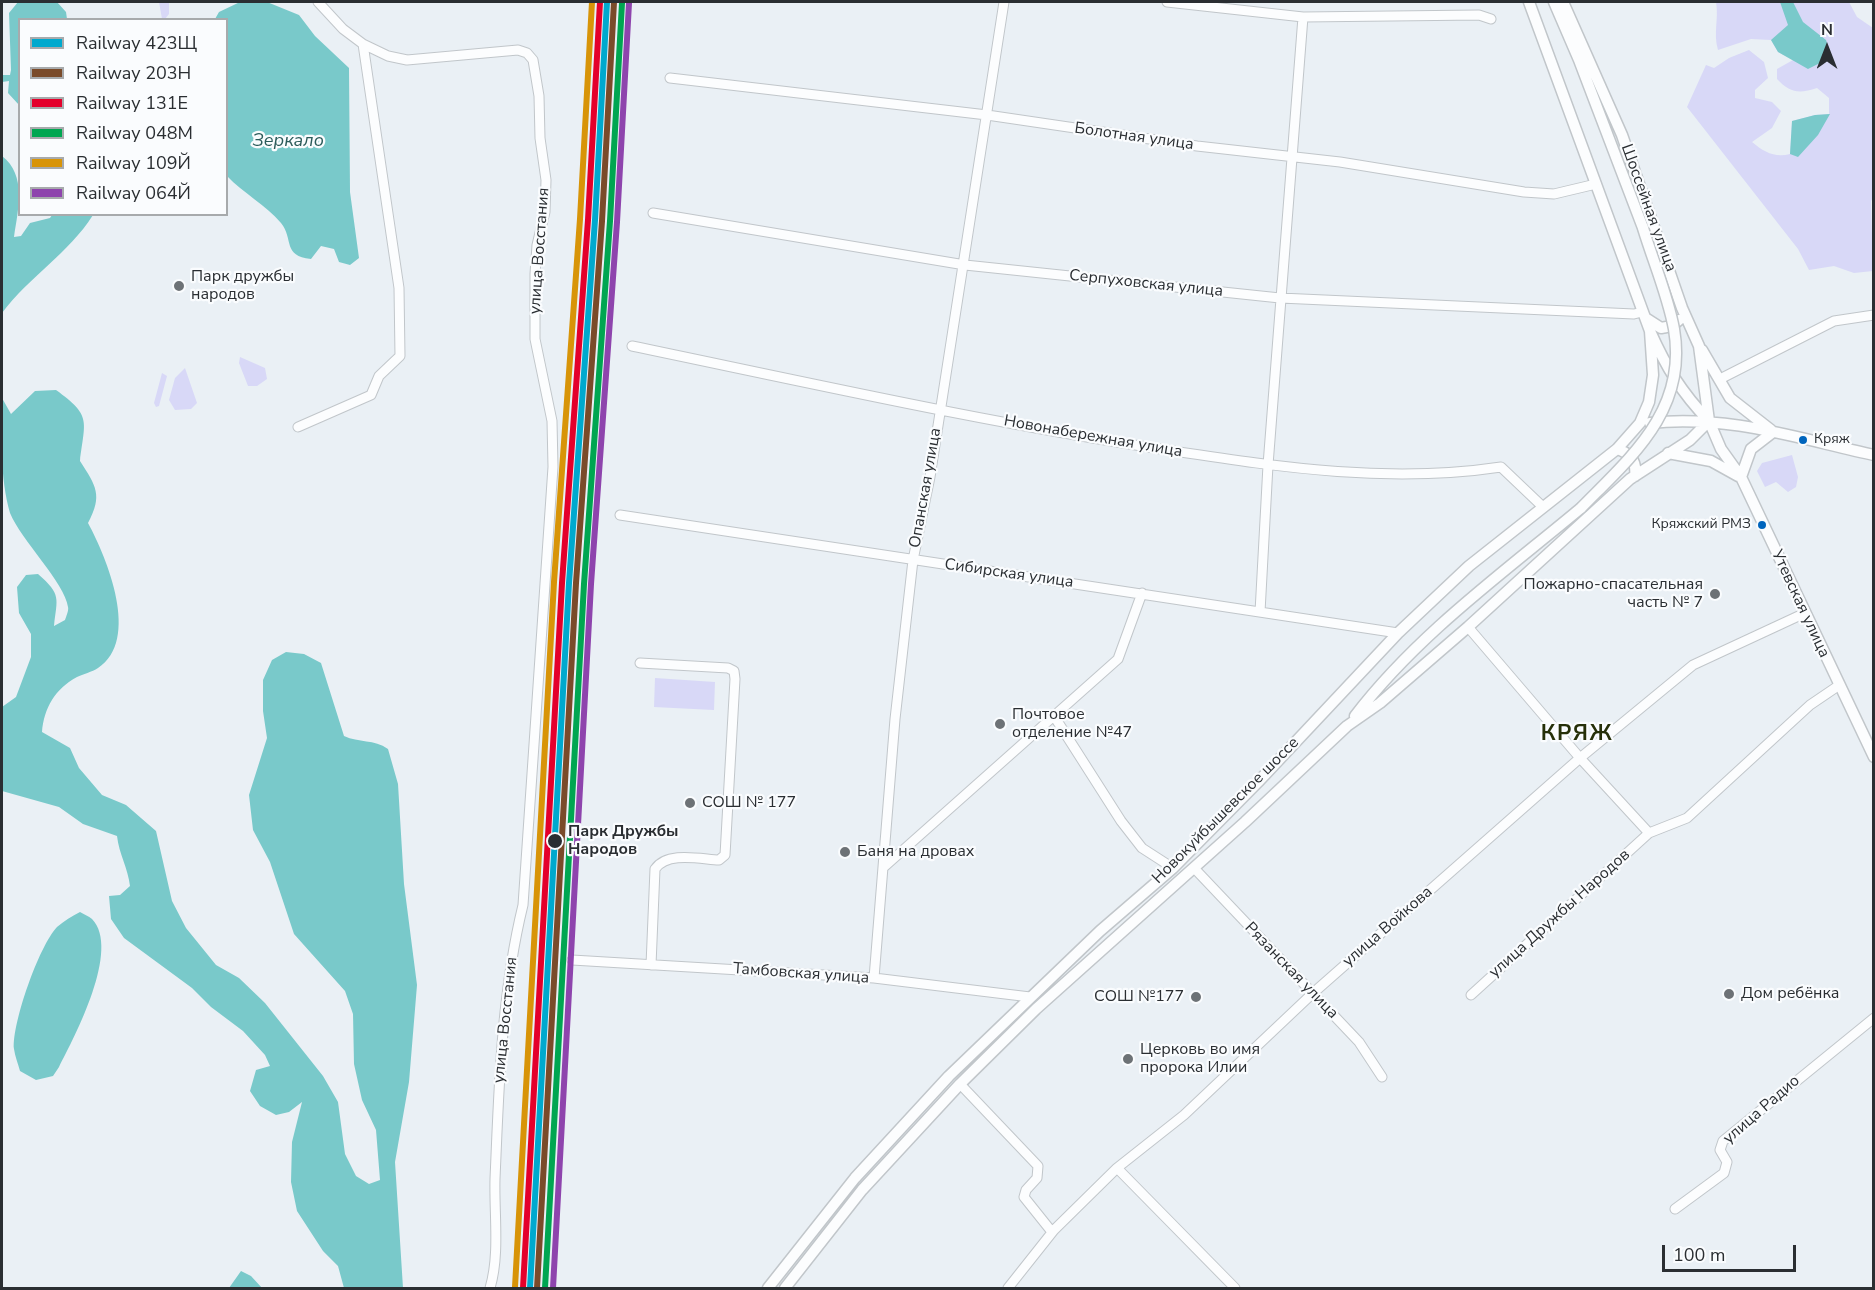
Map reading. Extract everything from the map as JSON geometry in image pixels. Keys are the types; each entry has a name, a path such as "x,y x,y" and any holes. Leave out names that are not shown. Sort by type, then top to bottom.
{"main road":[{"path":"1529,2 1650,331 1666,366 1685,397 1709,421"},
{"name":"Шоссейная улица","path":"1554,2 1579,60 1643,228"},
{"name":"Шоссейная улица","path":"1563,2 1622,135 1682,308 1699,346 1709,421"},
{"name":"Новокуйбышевское шоссе","path":"1347,726 1373,692 1423,642 1581,508 1638,450 1657,423 1672,384 1675,368 1674,330 1643,228"},
{"path":"1643,314 1653,325 1661,328 1672,326 1680,319 1682,308"},
{"name":"Новокуйбышевское шоссе","path":"768,1288 855,1178 949,1076 1030,997 1173,868 1258,782 1398,633 1469,566 1617,449 1640,423 1652,387 1650,331"},
{"path":"1699,346 1730,398 1773,432"},
{"path":"1640,423 1675,420 1709,421 1773,432 1874,455"},
{"name":"Новокуйбышевское шоссе","path":"785,1288 862,1190 960,1084 1036,1009 1194,868 1347,726 1380,703 1468,627 1635,476 1690,440 1709,421"},
{"name":"Утевская улица","path":"1709,421 1721,449 1741,477 1874,757"},
{"path":"1668,453 1711,461 1741,477 1751,449 1773,432"},
{"path":"1617,449 1630,455 1636,468 1635,476"}],"street":[{"name":"улица Восстания","path":"318,2 343,29 363,44 388,56 407,60 518,50 527,53 533,60 539,96 540,138 546,180 545,212 537,255 535,339 552,421 553,467 523,905 513,946 504,1011 494,1210 495,1274 490,1288"},
{"name":"Опанская улица","path":"874,978 895,718 913,560 930,477 1004,2"},
{"path":"1167,2 1303,16 1479,15 1491,19"},
{"path":"1260,612 1280,298 1303,16"},
{"path":"298,427 371,395 379,376 400,356 399,288 363,44"},
{"name":"Болотная улица","path":"670,78 987,115 1197,146 1291,156 1524,192 1554,194 1596,184"},
{"name":"Серпуховская улица","path":"653,213 964,265 1280,298 1643,314"},
{"path":"1720,379 1834,321 1874,315"},
{"name":"Новонабережная улица","path":"633,346 940,410 1114,442 1268,465 1341,474 1439,475 1501,467 1543,507"},
{"name":"Сибирская улица","path":"620,515 1398,633"},
{"path":"884,867 1118,659 1142,593"},
{"name":"улица Войкова","path":"1008,1288 1052,1232 1117,1168 1184,1115 1312,994 1580,758 1693,665 1805,613"},
{"path":"1468,627 1580,758 1649,833"},
{"path":"640,663 728,668 734,671 735,679 725,855 719,860 670,858 661,861 656,869 651,965"},
{"name":"улица Дружбы Народов","path":"1471,995 1649,833 1687,818 1810,705 1839,687"},
{"path":"1054,716 1142,848 1173,868"},
{"name":"Рязанская улица","path":"1194,868 1359,1042 1382,1077"},
{"name":"Тамбовская улица","path":"572,960 874,978 1030,997"},
{"name":"улица Радио","path":"1675,1209 1724,1173 1727,1162 1720,1150 1723,1141 1874,1018"},
{"path":"960,1084 1036,1163 1039,1174 1026,1190 1024,1197 1052,1232"},
{"path":"1117,1168 1235,1288"}],"shaded area":[{"path":"159,2 169,2 169,14 166,18 162,18"},
{"path":"1716,2 1849,2 1857,17 1873,28 1874,196 1871,201 1873,271 1854,273 1834,266 1809,270 1798,249 1687,107 1706,65 1714,68 1729,58 1749,50 1764,62 1768,78 1755,90 1755,98 1772,102 1781,111 1772,128 1752,142 1770,153 1790,154 1792,121 1829,114 1829,98 1817,88 1795,91 1777,79 1777,69 1793,60 1778,52 1771,40 1751,39 1718,50"},
{"path":"240,357 265,368 267,379 257,386 248,386 239,363"},
{"path":"185,368 197,403 191,409 175,410 169,400 175,378"},
{"path":"162,373 167,376 159,406 156,407 154,403"},
{"path":"1792,455 1798,477 1796,487 1788,492 1776,482 1765,487 1757,471 1762,463"},
{"path":"655,678 715,682 714,710 654,707"}],"water":[{"path":"18,2 57,2 66,12 67,18 18,18 18,104 8,93 9,81 2,82 2,75 10,75 11,70 9,13"},
{"name":"Зеркало","path":"240,2 267,2 299,15 315,36 349,68 350,192 359,258 350,265 339,262 334,249 321,246 311,259 296,254 292,251 281,223 228,177 228,18 216,18 219,12"},
{"path":"1780,2 1793,2 1803,22 1826,40 1830,52 1822,62 1808,69 1778,52 1771,40 1788,25"},
{"path":"1830,114 1818,135 1798,157 1790,154 1792,121"},
{"path":"2,156 10,164 18,183 18,211 14,237 21,236 30,223 51,216 92,216 61,253 24,288 2,313"},
{"path":"56,390 76,406 83,420 80,461 96,491 93,513 88,523 111,577 119,619 117,638 111,655 98,668 77,677 57,693 48,707 42,732 70,748 79,768 102,795 126,805 156,831 172,901 186,928 216,965 239,978 265,1003 323,1076 338,1102 345,1154 356,1176 369,1184 380,1180 376,1130 362,1100 354,1064 353,1014 345,991 294,934 270,862 253,830 249,795 267,738 263,711 263,680 272,660 286,652 304,654 321,663 344,736 388,749 398,784 404,884 417,985 409,1082 395,1162 403,1288 344,1288 338,1266 323,1251 297,1211 291,1182 292,1142 302,1102 289,1112 276,1115 260,1106 250,1091 256,1070 270,1066 265,1055 243,1031 211,1007 192,988 124,938 111,919 109,896 120,895 130,886 117,836 83,824 59,807 2,791 2,707 16,697 31,657 31,634 19,613 17,587 26,575 38,574 46,581 56,597 54,626 65,620 68,608 59,586 23,536 10,513 3,471 2,398 11,414 35,391"},
{"path":"80,912 92,919 100,933 99,971 84,1014 59,1067 53,1076 36,1080 20,1071 14,1049 17,1022 42,950 57,927"},
{"path":"241,1271 251,1276 262,1288 229,1288"}],"rail line":[{"name":"109Й","path":"515,1287 554,582 580,219 592,2"},
{"name":"131Е","path":"523,1288 562,583 588,220 600,2"},
{"name":"423Щ","path":"530,1288 569,583 595,220 607,2"},
{"name":"203Н","path":"537,1288 576,583 602,221 614,2"},
{"name":"048М","path":"545,1288 584,584 610,221 622,3"},
{"name":"064Й","path":"553,1288 591,584 617,222 629,3"}],"place":[{"name":"Парк дружбы народов","path":"179,286"},
{"name":"Кряж","path":"1803,440"},
{"name":"Кряжский РМЗ","path":"1762,525"},
{"name":"Пожарно-спасательная часть № 7","path":"1715,594"},
{"name":"Почтовое отделение №47","path":"1000,724"},
{"name":"СОШ № 177","path":"690,803"},
{"name":"Парк Дружбы Народов","path":"555,841"},
{"name":"Баня на дровах","path":"845,852"},
{"name":"Дом ребёнка","path":"1729,994"},
{"name":"СОШ №177","path":"1196,997"},
{"name":"Церковь во имя пророка Илии","path":"1128,1059"}],"district":[{"name":"КРЯЖ","path":"1577,735"}]}
